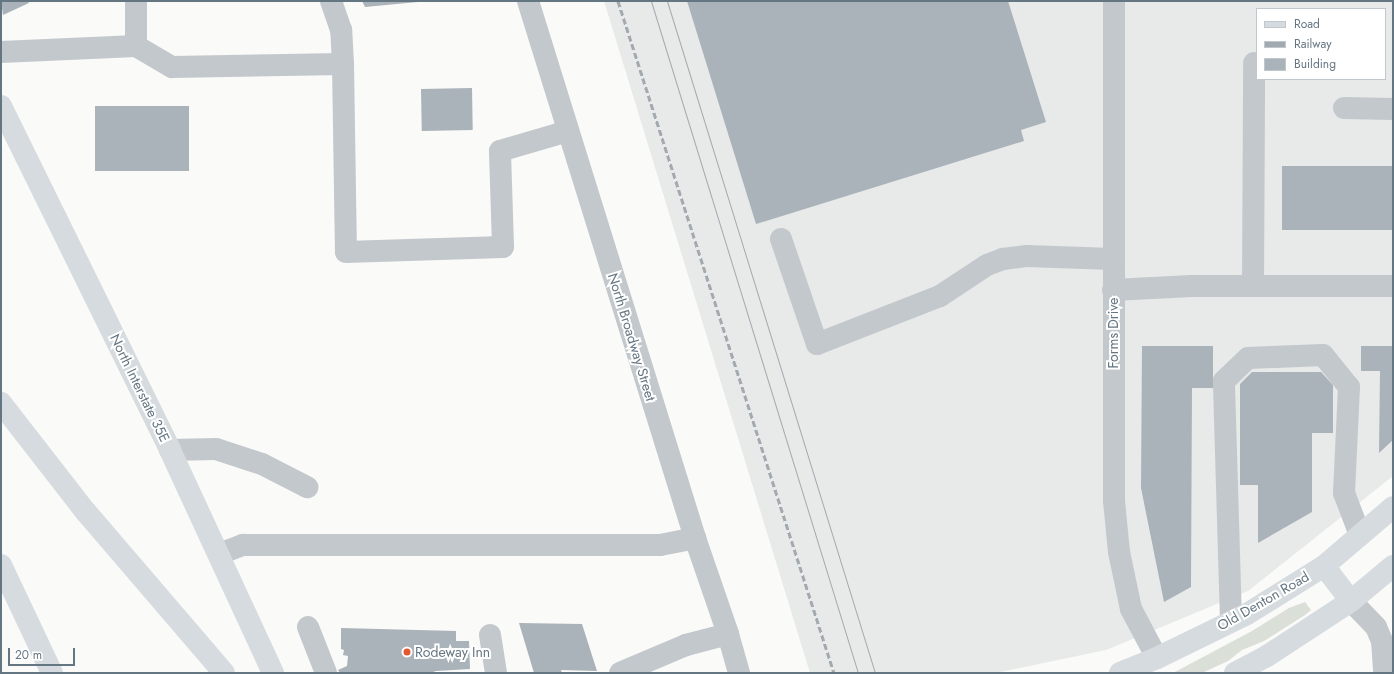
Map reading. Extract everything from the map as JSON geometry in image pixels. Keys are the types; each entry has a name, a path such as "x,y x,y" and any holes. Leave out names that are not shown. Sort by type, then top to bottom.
{"main road":[{"name":"North Interstate 35E","path":"1,106 170,450 273,673"},
{"path":"1,403 86,512 224,673"},
{"name":"Old Denton Road","path":"1120,673 1157,658 1247,614 1324,566 1393,507"},
{"path":"1,566 52,673"},
{"path":"1324,566 1350,601"},
{"path":"1235,673 1267,656 1350,601 1393,566"}],"street":[{"path":"136,1 136,46"},
{"path":"330,1 340,30 343,64 346,252 503,247 500,151 568,132"},
{"name":"North Broadway Street","path":"528,1 694,538 728,634 739,673"},
{"name":"Forms Drive","path":"1114,1 1114,501 1119,552 1132,609 1157,658"},
{"path":"1,52 136,46 172,67 343,64"},
{"path":"1253,286 1254,63"},
{"path":"1344,108 1393,108"},
{"path":"781,239 817,344 940,296 987,265 1003,259 1026,256 1113,259"},
{"path":"1113,290 1192,286 1393,286"},
{"path":"1231,621 1224,381 1248,358 1323,355 1349,387 1344,493 1360,535"},
{"path":"170,450 216,449 262,464 308,487"},
{"path":"219,554 243,545 660,545 694,538"},
{"path":"1350,601 1376,627 1382,641 1384,673"},
{"path":"308,626 326,673"},
{"path":"620,673 686,645 728,634"},
{"path":"490,635 496,673"}],"shaded area":[{"path":"604,1 1393,1 1393,476 1248,591 1106,650 995,673 810,673"},
{"path":"1305,602 1311,610 1305,615 1264,641 1242,650 1228,661 1202,673 1173,673 1252,631 1289,608"}],"building":[{"path":"1,1 28,1 29,3 3,15"},
{"path":"362,1 418,1 418,2 365,7"},
{"path":"687,1 1008,1 1046,122 1021,130 1024,141 756,224"},
{"path":"472,88 473,130 422,131 421,89"},
{"path":"95,106 189,106 189,171 95,171"},
{"path":"1282,166 1393,166 1393,230 1282,230"},
{"path":"1142,346 1213,346 1213,388 1192,388 1191,587 1164,602 1141,488"},
{"path":"1361,346 1393,346 1393,440 1379,453 1380,371 1361,371"},
{"path":"1252,372 1321,372 1333,385 1333,433 1312,433 1312,512 1258,543 1258,485 1240,485 1240,384"},
{"path":"519,623 582,624 597,671 561,670 562,673 534,673"},
{"name":"Rodeway Inn","path":"341,628 456,631 456,641 469,641 470,669 436,671 430,673 340,673 338,670 347,666 348,656 343,655 344,650 341,649"}],"tram line":[{"path":"651,1 858,673"},
{"path":"667,1 875,673"}],"railway":[{"path":"618,1 834,673"}],"place":[{"name":"Rodeway Inn","path":"407,652"}]}
